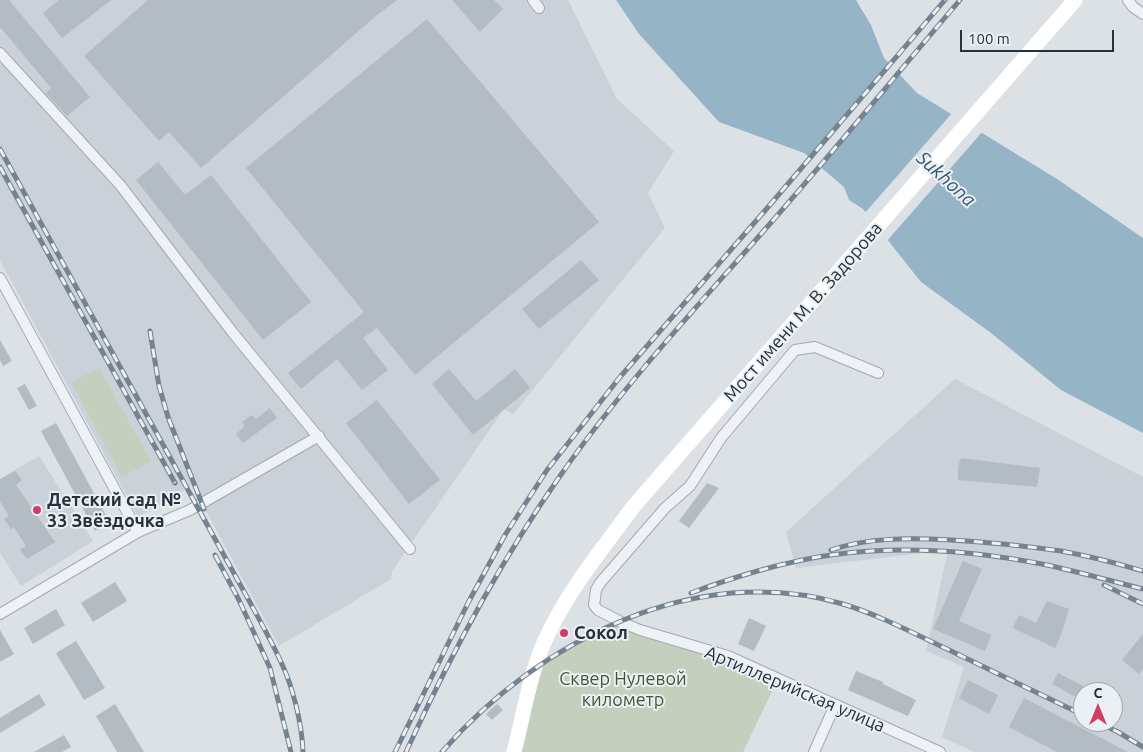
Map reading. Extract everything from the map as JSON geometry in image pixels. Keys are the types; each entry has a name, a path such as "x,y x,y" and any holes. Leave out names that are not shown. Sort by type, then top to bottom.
{"main road":[{"name":"Мост имени М. В. Задорова","path":"514,752 535,668 547,636 576,584 634,507 1075,0"}],"street":[{"path":"1128,0 1143,14"},
{"path":"0,53 122,186 233,332 410,549"},
{"path":"0,278 138,532"},
{"name":"Артиллерийская улица","path":"878,373 815,347 795,350 722,438 690,486 665,508 600,583 596,590 594,605 598,610 640,630 728,656 940,752"},
{"path":"0,614 138,532 190,510 319,436"},
{"path":"814,752 834,705"}],"shaded area":[{"path":"0,0 568,0 617,99 674,151 648,193 665,228 513,414 504,409 392,571 391,579 279,646 192,485 138,517 0,260"},
{"path":"955,379 1143,477 1143,752 974,752 942,737 964,667 926,651 948,550 796,568 786,532"},
{"name":"Детский сад № 33 Звёздочка","path":"39,456 93,541 21,586 0,553 0,479"}],"green space":[{"path":"99,368 151,461 122,477 71,382"},
{"name":"Сквер Нулевой километр","path":"621,622 778,679 743,752 514,752 535,668 579,642"}],"water":[{"name":"Sukhona","path":"616,0 856,0 871,25 884,58 917,93 1057,179 1143,238 1143,433 1061,390 991,333 921,282 863,209 849,200 844,187 804,153 719,122 639,34"}],"pier":[{"path":"892,63 900,71 818,168 808,160"},
{"path":"953,112 983,131 886,242 864,214"}],"building":[{"path":"0,0 9,0 90,97 67,116 46,93 51,88 0,27"},
{"path":"59,0 111,0 62,38 43,13"},
{"path":"148,0 397,0 377,15 201,168 169,132 159,141 84,56"},
{"path":"452,0 494,0 503,9 480,32"},
{"path":"427,19 599,222 415,375 377,328 363,338 388,370 362,390 337,359 301,389 288,373 364,312 246,168"},
{"path":"158,162 185,195 211,175 311,302 263,340 136,180"},
{"path":"581,260 599,280 539,329 522,309"},
{"path":"0,340 12,361 3,366 0,360"},
{"path":"449,369 476,401 515,369 530,388 473,435 432,384"},
{"path":"25,384 37,406 29,410 17,388"},
{"path":"377,400 440,480 409,504 346,423"},
{"path":"270,408 277,418 243,443 236,434 245,426 242,422 252,415 256,419"},
{"path":"56,423 110,523 95,531 41,431"},
{"path":"961,458 1040,468 1037,487 958,480 958,467"},
{"path":"15,471 22,480 16,485 55,542 27,559 20,550 26,546 14,527 11,529 4,519 9,516 0,501 0,479"},
{"path":"707,483 719,488 689,528 679,521"},
{"path":"963,561 982,569 959,621 991,635 985,651 933,629"},
{"path":"115,582 127,601 93,622 81,603"},
{"path":"1047,601 1069,609 1055,648 1013,628 1019,615 1036,623"},
{"path":"56,609 65,625 33,644 24,628"},
{"path":"749,618 766,626 754,651 738,644"},
{"path":"0,630 14,654 0,662"},
{"path":"1143,634 1143,669 1139,674 1122,660"},
{"path":"76,641 105,688 84,700 56,653"},
{"path":"856,671 883,682 883,684 916,700 908,716 848,690"},
{"path":"1058,673 1076,682 1073,682 1073,696 1052,684"},
{"path":"968,680 998,695 989,714 959,698"},
{"path":"39,694 46,705 0,733 0,718"},
{"path":"1024,698 1073,723 1073,732 1089,732 1128,752 1057,752 1009,727"},
{"path":"115,704 144,752 117,752 96,716"},
{"path":"497,704 503,710 492,720 486,714"},
{"path":"64,735 71,747 62,752 34,752"}],"railway":[{"path":"395,752 469,601 505,535 547,470 620,377 945,0"},
{"path":"406,752 458,645 496,576 516,542 584,443 660,348 792,198 960,0"},
{"path":"0,149 273,646 293,694 299,718 303,752"},
{"path":"0,167 175,483"},
{"path":"150,331 159,386 168,417 204,509"},
{"path":"831,550 860,543 890,539 965,541 1061,551 1143,571"},
{"path":"691,593 760,570 796,561 831,555 885,550 967,553 1021,560 1143,589"},
{"path":"215,555 239,600 270,668 291,752"},
{"path":"1104,585 1143,604"},
{"path":"442,752 480,712 524,676 572,645 623,620 677,602 732,593 787,593 856,608 909,631 1073,710"},
{"path":"1118,732 1143,747"}],"place":[{"name":"Детский сад № 33 Звёздочка","path":"37,510"},
{"name":"Сокол","path":"564,633"}]}
